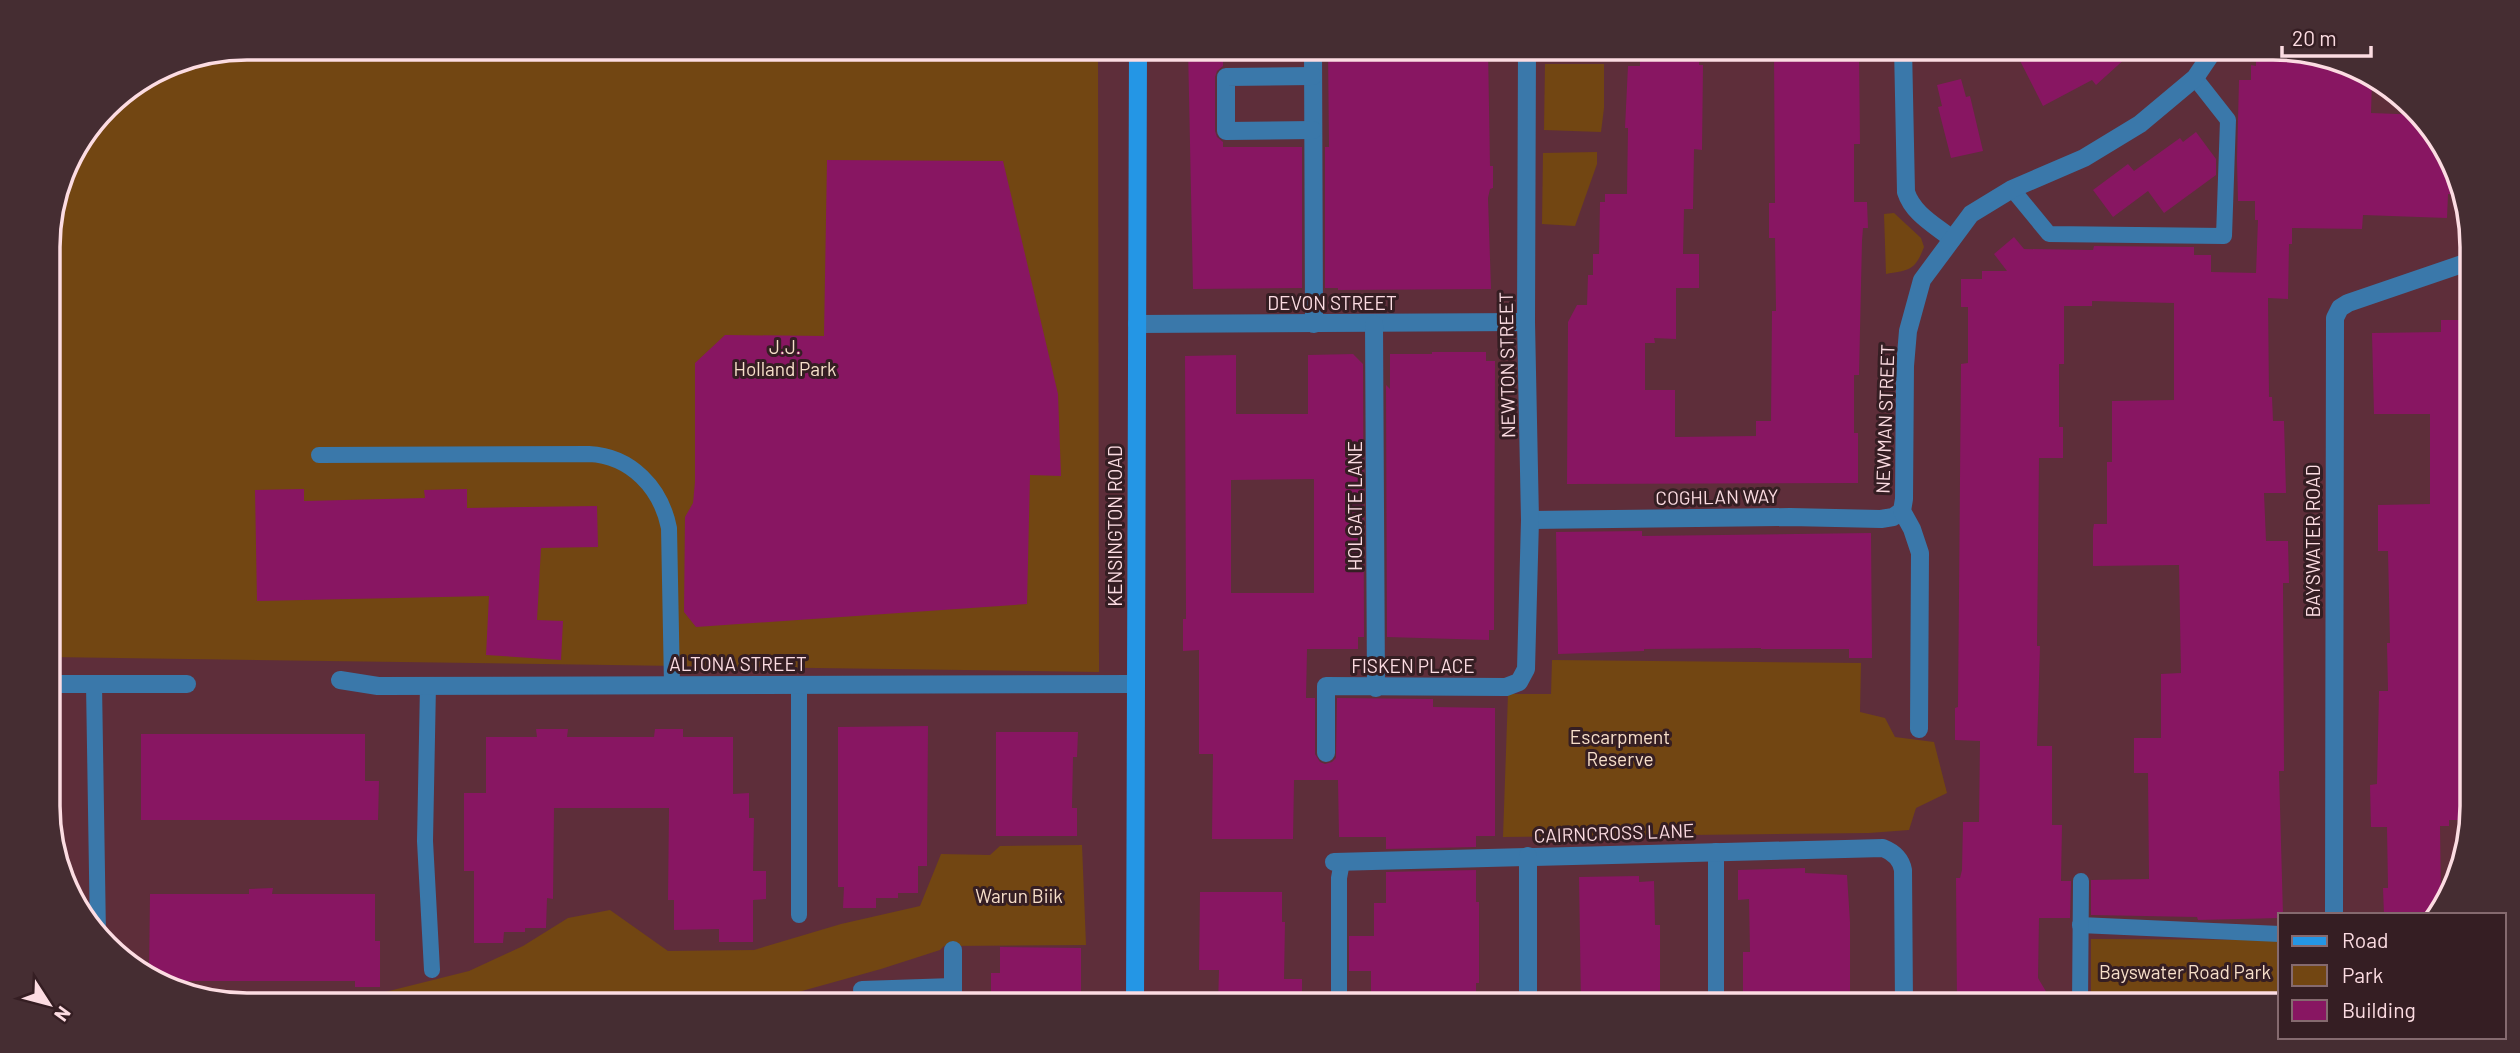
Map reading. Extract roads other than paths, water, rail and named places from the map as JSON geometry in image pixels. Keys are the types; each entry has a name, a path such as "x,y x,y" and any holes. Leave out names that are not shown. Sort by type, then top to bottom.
{"street":[{"name":"KENSINGTON ROAD","path":"1135,993 1138,60"},
{"path":"1313,60 1314,324"},
{"name":"NEWTON STREET","path":"1521,680 1527,661 1530,520 1526,322 1527,60"},
{"path":"1903,60 1906,192 1918,212 1952,239"},
{"name":"NEWMAN STREET","path":"1919,729 1920,553 1902,511 1908,331 1922,281 1971,214 2012,188 2084,158 2140,124 2194,78 2207,60"},
{"path":"1313,76 1226,77 1226,131 1313,131"},
{"name":"BAYSWATER ROAD","path":"2334,913 2335,318 2340,308 2351,302 2460,265"},
{"name":"DEVON STREET","path":"1138,324 1526,322"},
{"name":"HOLGATE LANE","path":"1374,324 1376,688"},
{"name":"COGHLAN WAY","path":"1530,520 1790,517 1881,519 1893,517 1902,511"},
{"name":"ALTONA STREET","path":"340,680 378,686 1136,684"},
{"name":"FISKEN PLACE","path":"1326,753 1326,687 1506,687 1521,680"},
{"path":"60,684 187,684"},
{"name":"CAIRNCROSS LANE","path":"1338,862 1875,848 1893,853 1903,870 1904,993"},
{"path":"1528,856 1528,993"},
{"path":"953,950 953,993"},
{"path":"862,990 953,987"}],"lane":[{"path":"2012,188 2049,234 2224,236 2228,120 2194,78"},
{"path":"319,455 589,454 608,457 630,467 646,480 655,492 663,506 669,528 672,685"},
{"path":"94,684 98,919"},
{"path":"428,685 425,841 432,970"},
{"path":"799,685 799,915"},
{"path":"1716,851 1716,993"},
{"path":"1338,862 1339,993"},
{"path":"2080,993 2081,881"},
{"path":"2080,925 2278,934"}],"park label":[{"name":"J.J. Holland Park","path":"785,358"},
{"name":"Escarpment Reserve","path":"1620,748"},
{"name":"Warun Biik","path":"1019,896"},
{"name":"Bayswater Road Park","path":"2185,972"}]}
